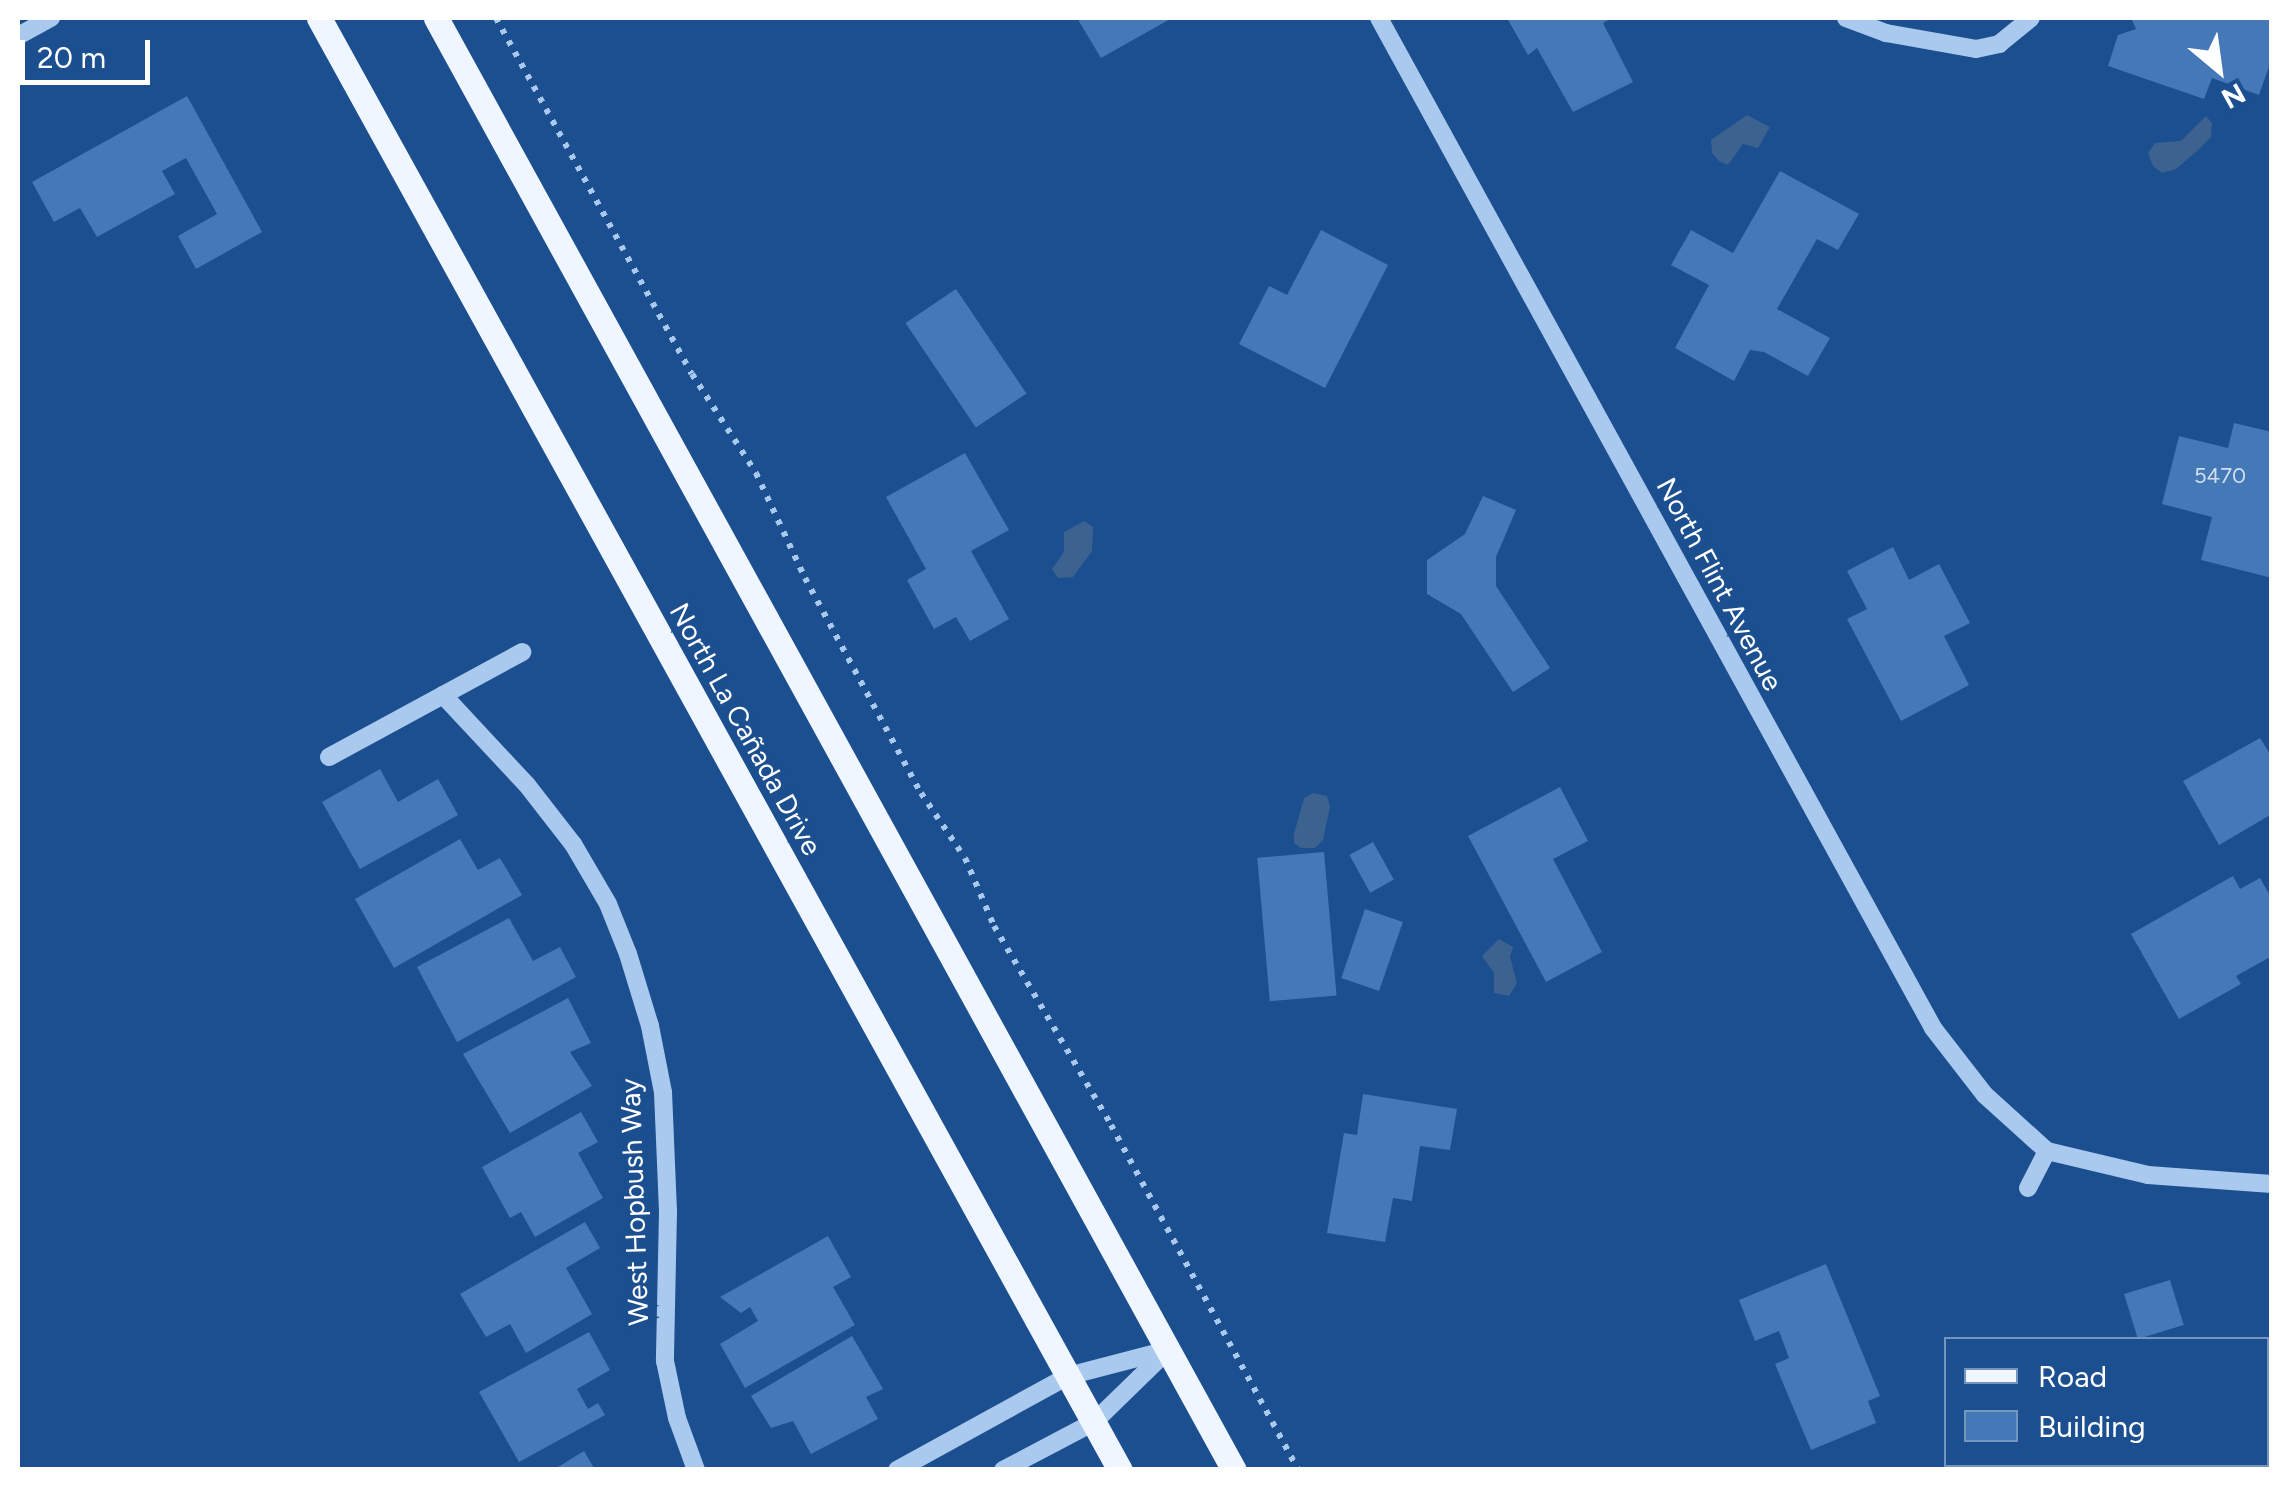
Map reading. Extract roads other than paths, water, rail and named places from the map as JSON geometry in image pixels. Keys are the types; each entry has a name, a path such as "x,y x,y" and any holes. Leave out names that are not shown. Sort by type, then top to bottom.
{"main road":[{"name":"North La Cañada Drive","path":"319,18 1120,1470"},
{"path":"436,18 1234,1470"}],"street":[{"path":"18,36 50,18"},
{"name":"North Flint Avenue","path":"1379,18 1932,1028 1985,1095 2047,1151 2148,1174 2272,1184"},
{"path":"1846,18 1886,33 1976,48 1999,44 2031,18"},
{"path":"329,757 522,652"},
{"name":"West Hopbush Way","path":"443,695 527,785 573,844 608,904 628,954 650,1026 663,1092 668,1212 665,1362 676,1418 696,1470"},
{"path":"2028,1188 2047,1151"},
{"path":"897,1470 1068,1376 1168,1350"},
{"path":"1003,1470 1094,1422 1168,1350"}],"water":[{"path":"1747,115 1770,127 1758,148 1743,144 1728,165 1719,161 1712,153 1711,140"},
{"path":"2206,116 2212,123 2211,137 2198,150 2176,169 2162,173 2153,166 2148,153 2155,143 2181,141"},
{"path":"1084,521 1093,527 1092,551 1073,577 1058,578 1052,569 1064,552 1064,532"},
{"path":"1313,793 1327,796 1330,807 1323,840 1315,848 1301,848 1294,843 1294,834 1304,798"},
{"path":"1499,939 1513,947 1510,957 1517,983 1509,996 1494,993 1494,973 1482,956"}]}
